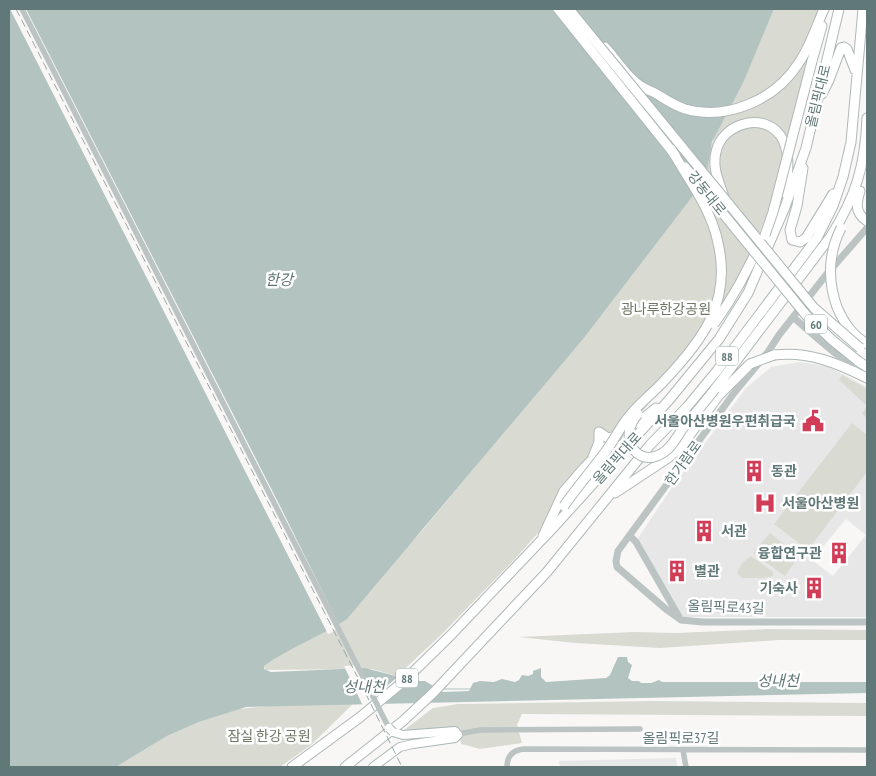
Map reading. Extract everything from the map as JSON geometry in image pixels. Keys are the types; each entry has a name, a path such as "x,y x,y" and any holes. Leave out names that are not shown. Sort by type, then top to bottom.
{"main road":[{"name":"강동대로","path":"558,9 806,315 832,340 867,367"},
{"name":"강동대로","path":"569,9 814,308 865,349"},
{"path":"588,32 606,47 627,72 644,88 677,106 705,112 716,112 738,108 759,100 790,76 800,62 825,9"},
{"path":"825,9 773,212 765,235 748,269 715,323 697,347 632,422 628,437 634,450 641,455 649,457 658,456 665,451 715,389 831,236 850,203"},
{"name":"올림픽대로","path":"292,767 359,718 404,680 451,635 552,530 670,400 719,339 748,293 785,207 806,148 839,9"},
{"name":"올림픽대로","path":"344,767 403,720 433,693 547,572 650,445 687,407 704,386 821,232 830,216 843,177 851,142 863,9"},
{"path":"816,105 829,80 841,48 847,49 857,74"},
{"path":"865,349 847,326 837,307 829,272 833,246 850,203 860,169 867,118"},
{"path":"725,200 715,169 715,153 719,141 734,127 757,122 772,127 783,139 788,165 785,207"},
{"path":"671,148 707,209 716,234 720,255 718,302 711,321 696,343"},
{"path":"806,148 797,206 790,230 790,238 792,240 800,242 810,233 843,177"},
{"path":"867,158 857,205 859,213 867,221"},
{"path":"552,530 564,506 600,459 626,420 663,382 715,323"},
{"path":"715,389 741,367 774,355 798,354 823,358 867,377"},
{"path":"540,541 564,491 617,436 651,413 683,375 706,355"},
{"path":"608,497 674,454 691,435 719,395 750,364"},
{"path":"592,461 599,442 599,432 608,438 617,436"},
{"path":"373,767 400,747 456,738 458,734 455,731 404,735 391,730"}],"street":[{"path":"22,9 391,730"},
{"name":"한가람로","path":"681,620 617,566 618,551 734,393 768,352 826,274 867,228"},
{"path":"793,317 814,334 826,348 867,377"},
{"path":"826,348 825,334 829,327 847,326"},
{"path":"814,334 825,334"},
{"name":"올림픽로43길","path":"630,536 636,542 681,620 702,622 867,622"},
{"path":"458,734 480,730 640,729"},
{"name":"올림픽로37길","path":"507,767 511,754 518,750 867,750"},
{"path":"683,750 686,767"}],"shaded area":[{"name":"서울아산병원","path":"799,362 827,366 867,387 867,617 684,617 679,613 638,538 673,486 746,388 771,367","holes":["846,519 866,535 833,576 812,560"]},
{"path":"676,758 677,767 560,767 559,761"}],"green space":[{"name":"광나루한강공원","path":"774,9 823,9 772,201 743,274 726,306 612,450 514,560 440,636 397,676 372,669 265,670 264,666 284,652 319,635 421,532 529,402 710,149"},
{"path":"842,375 867,389 867,406 839,380"},
{"path":"867,406 867,418 862,414"},
{"path":"852,423 867,435 867,472 808,550 774,524"},
{"path":"770,533 799,556 785,576 753,553"},
{"path":"751,556 773,572 773,576 742,578 737,573 742,563"},
{"path":"768,629 867,630 867,640 779,640 660,648 575,643 518,637 634,632 676,633"},
{"path":"650,701 867,703 867,716 522,714 517,725 522,743 480,749 461,744 459,728 404,730 433,708 458,704"},
{"name":"잠실 한강 공원","path":"353,704 311,745 280,767 116,767 167,736 199,722 238,709 279,705"}],"water":[{"name":"한강","path":"9,9 774,9 743,83 712,142 707,170 695,193 583,339 347,619 274,659 264,666 264,669 271,672 365,668 415,681 425,681 443,692 469,691 473,683 480,681 494,682 502,679 515,682 522,675 528,676 533,674 533,671 541,668 541,677 546,682 606,678 610,675 618,657 627,657 628,662 632,665 628,678 641,683 651,683 659,680 662,682 867,682 867,693 246,707 199,722 167,736 116,767 9,767"}],"pier":[{"path":"10,9 26,9 340,627 331,633 328,634"},
{"path":"359,665 375,696 401,674 414,678 382,706 363,706 344,666"}],"waterway":[{"name":"성내천","path":"443,689 472,689"}],"railway":[{"path":"16,9 402,767"}],"place":[{"name":"서울아산병원우편취급국","path":"813,421"},
{"name":"동관","path":"754,471"},
{"name":"서울아산병원","path":"765,503"},
{"name":"서관","path":"704,531"},
{"name":"융합연구관","path":"839,553"},
{"name":"별관","path":"677,571"},
{"name":"기숙사","path":"814,588"}]}
